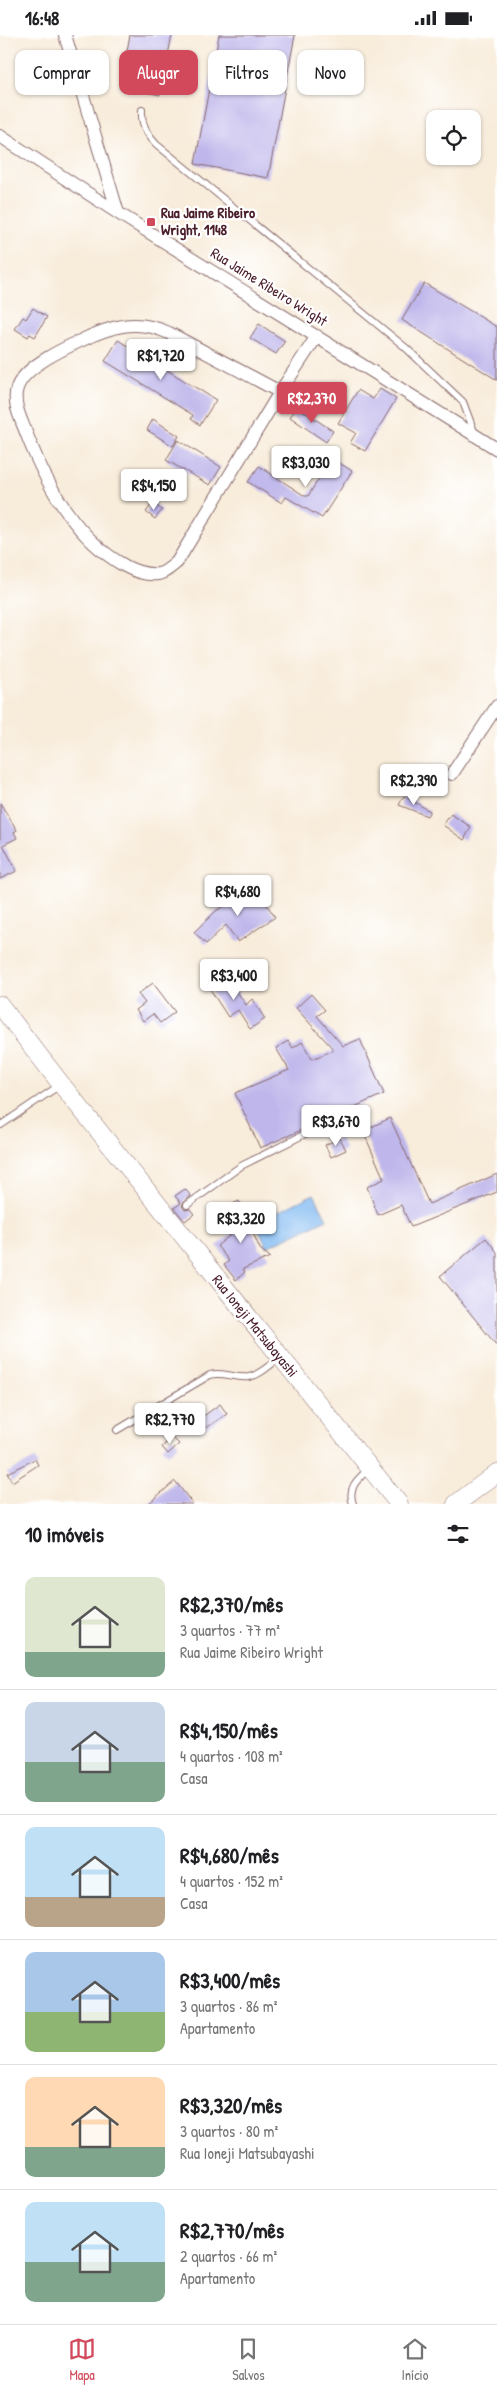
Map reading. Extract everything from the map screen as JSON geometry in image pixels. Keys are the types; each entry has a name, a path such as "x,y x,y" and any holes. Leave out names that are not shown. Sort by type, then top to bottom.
{"main road":[{"name":"Rua Ioneji Matsubayashi","path":"0,1005 61,1084 174,1216 280,1358 399,1504"},
{"path":"456,1504 497,1473"}],"street":[{"path":"64,35 118,213"},
{"name":"Rua Jaime Ribeiro Wright","path":"0,136 118,213 497,449"},
{"path":"280,392 169,333 141,324 125,325 99,332 37,364 17,386 15,396 16,406 38,462 58,498 84,534 101,550 130,568 147,574 159,574 177,562 280,392 317,336"},
{"path":"452,774 497,706"}],"lane":[{"path":"142,110 141,121 144,129 156,144 405,347 457,395 466,408 476,435"},
{"path":"2,1125 61,1084"},
{"path":"187,1205 240,1166 305,1134"},
{"path":"117,1430 210,1375 219,1372 248,1377 256,1375 280,1358"},
{"path":"353,1504 350,1496 353,1485 370,1468"}],"water":[{"path":"314,1194 327,1219 267,1247 255,1223"}],"building":[{"path":"130,35 172,35 169,50 127,50"},
{"path":"219,35 295,35 287,77 287,50 216,50"},
{"path":"208,94 284,95 268,178 195,164"},
{"path":"424,283 497,327 497,380 402,320"},
{"path":"33,308 47,317 35,337 30,334 28,337 15,329 23,317 26,319"},
{"path":"259,324 285,341 276,354 250,338"},
{"path":"118,340 216,400 200,425 191,419 193,415 105,361"},
{"path":"380,389 396,399 365,451 350,443 356,433 338,423 358,390 373,399"},
{"path":"297,407 333,431 326,442 290,417"},
{"path":"153,419 179,436 173,446 147,430"},
{"path":"178,440 221,467 210,485 166,460"},
{"path":"332,458 352,471 322,518 286,497 282,503 248,482 259,466 305,496 308,496"},
{"path":"153,503 162,510 155,519 146,512"},
{"path":"404,796 430,811 427,816 399,805"},
{"path":"0,803 17,830 14,832 17,838 3,845 17,871 0,879"},
{"path":"451,814 471,827 464,840 443,825"},
{"path":"255,887 275,917 238,942 226,925 206,944 194,932 216,911"},
{"path":"224,972 246,1005 252,999 265,1019 250,1029 238,1010 228,1017 206,983"},
{"path":"153,983 175,1012 160,1023 153,1014 143,1021 136,1010 145,1003 138,994"},
{"path":"311,994 325,1010 317,1016 343,1046 360,1039 384,1094 260,1148 235,1093 289,1070 276,1048 288,1041 293,1048 302,1042 312,1059 334,1050 296,1008"},
{"path":"390,1118 429,1204 497,1174 497,1192 411,1227 401,1205 378,1215 367,1187 384,1179 363,1131"},
{"path":"340,1138 346,1150 331,1157 325,1145"},
{"path":"185,1189 191,1196 184,1201 182,1206 185,1210 190,1209 194,1214 185,1221 174,1208 181,1203 175,1196"},
{"path":"239,1201 260,1249 270,1257 243,1269 245,1272 236,1280 224,1265 229,1261 217,1246 234,1232 227,1216 231,1214 228,1206"},
{"path":"486,1238 497,1252 497,1346 440,1276"},
{"path":"220,1404 227,1414 206,1428 198,1420"},
{"path":"172,1437 179,1444 168,1454 162,1447"},
{"path":"35,1459 38,1465 12,1482 7,1473"},
{"path":"175,1481 193,1504 148,1504"}],"place":[{"name":"Rua Jaime Ribeiro Wright, 1148","path":"151,222"}]}
